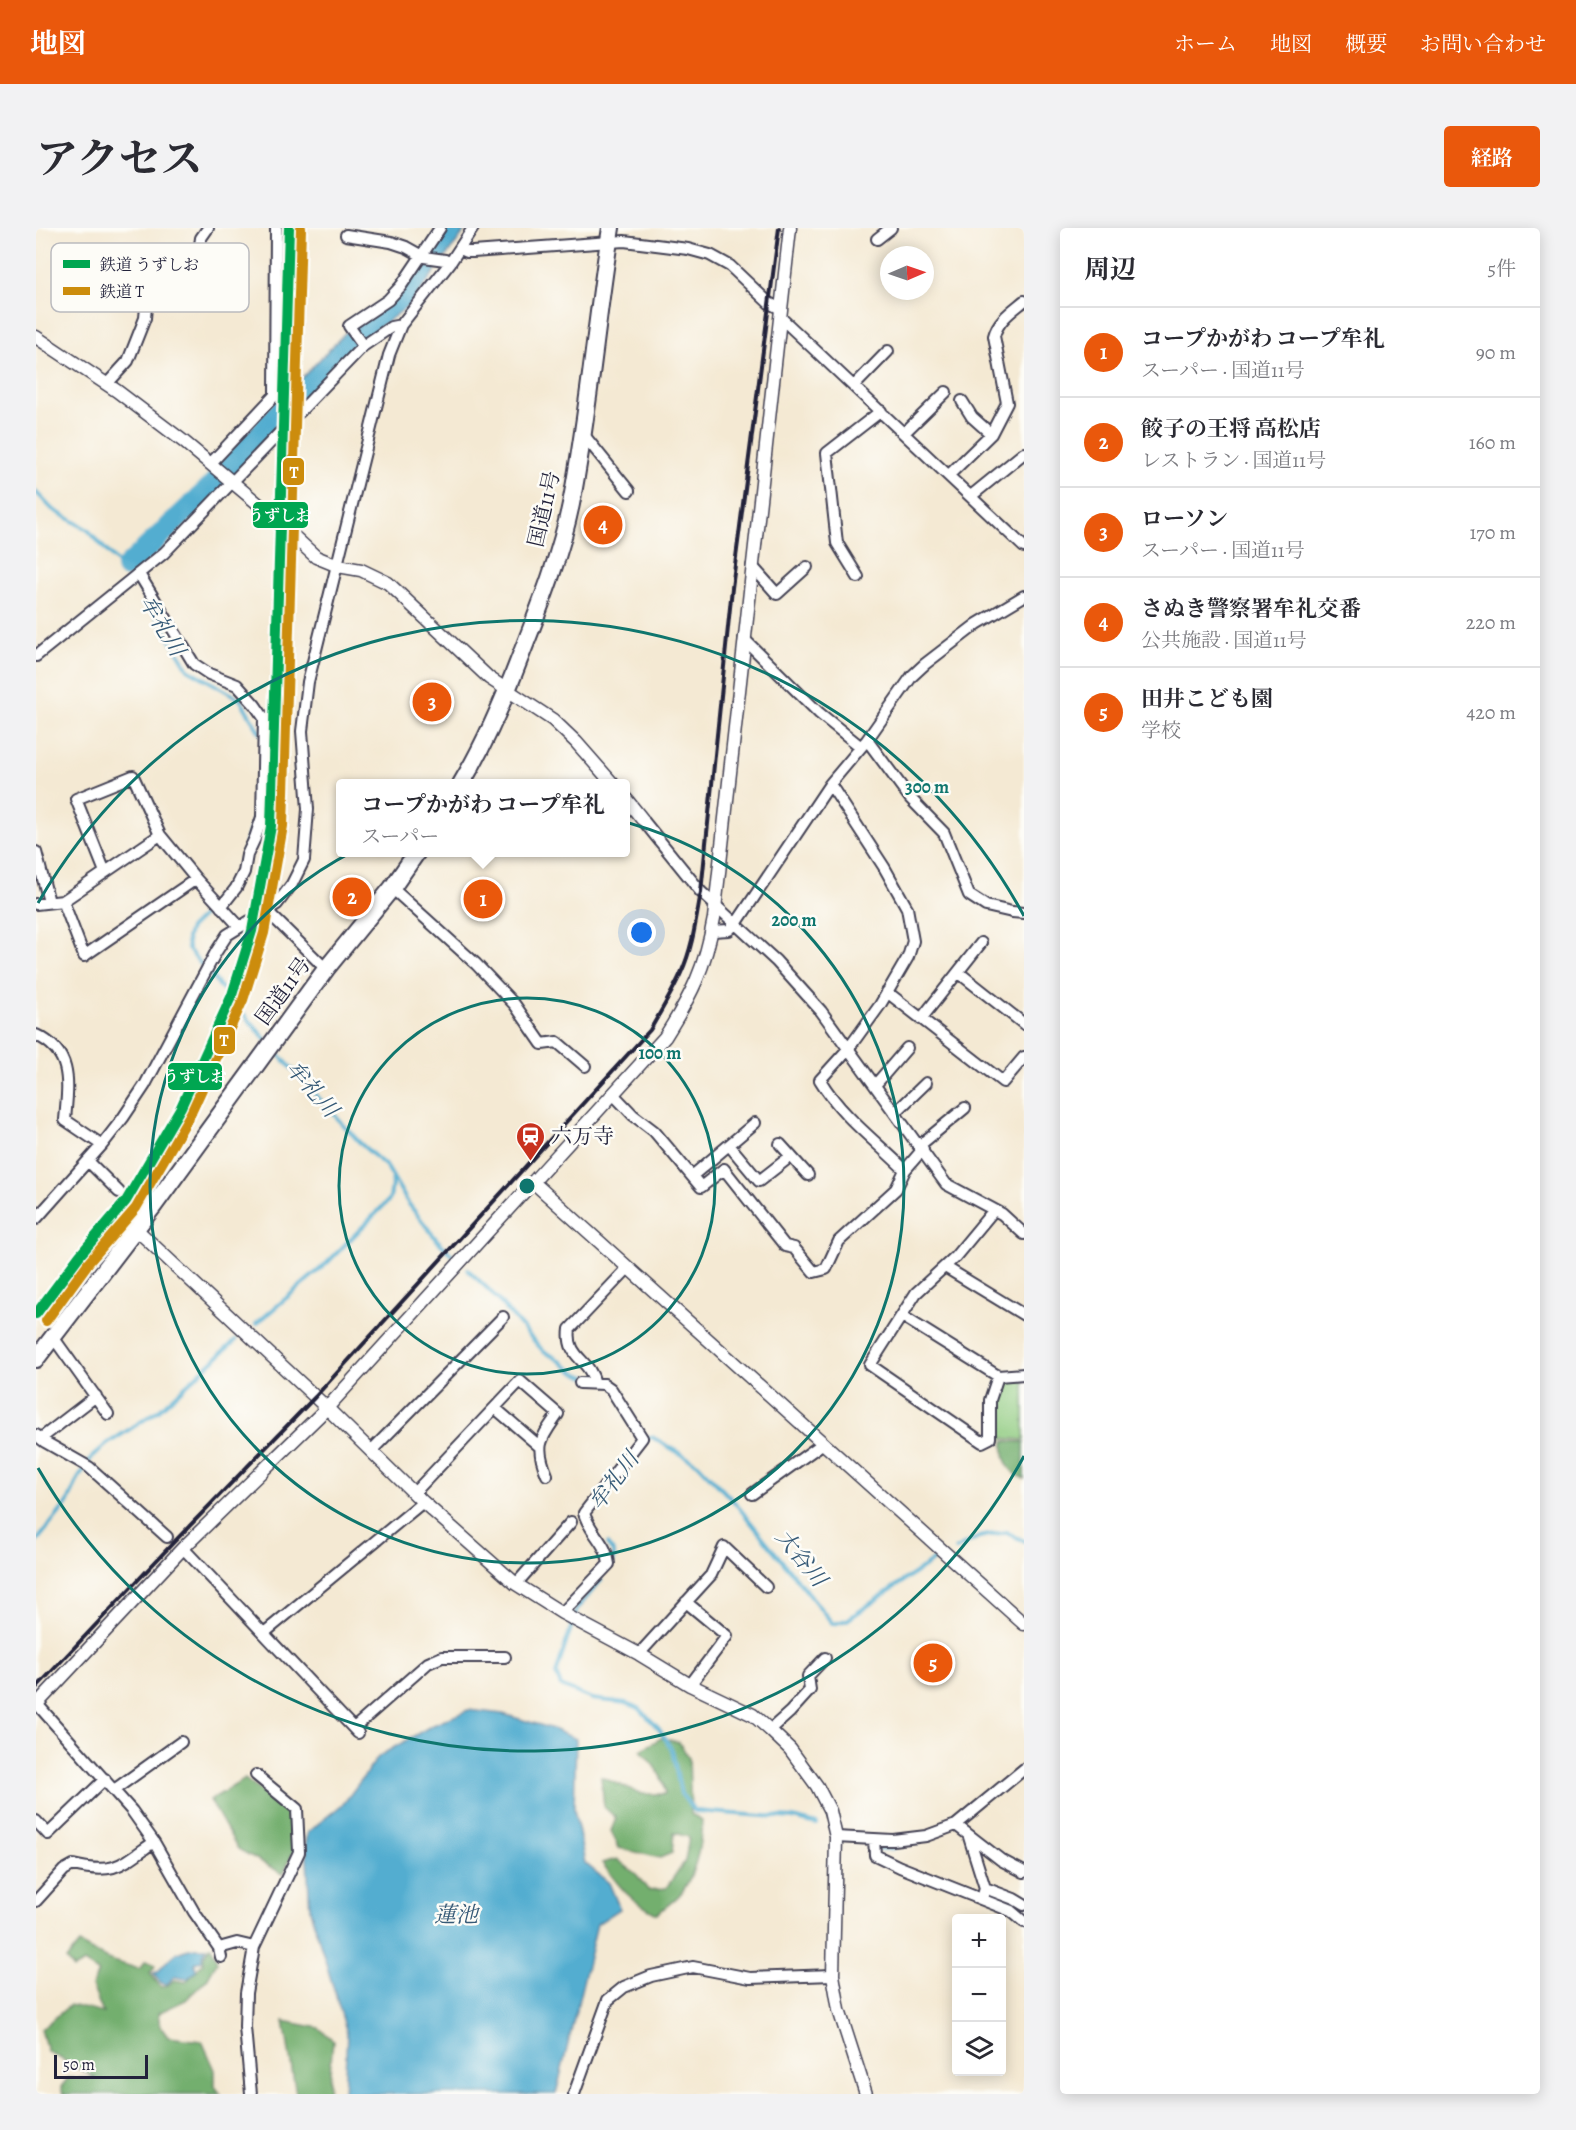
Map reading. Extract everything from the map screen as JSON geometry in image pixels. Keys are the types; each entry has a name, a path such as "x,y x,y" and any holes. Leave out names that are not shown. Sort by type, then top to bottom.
{"highway":[{"name":"国道11号","path":"463,779 508,691 533,626 570,507 592,371 609,235"},
{"name":"国道11号","path":"36,1359 136,1228 326,969 392,888 414,857"}],"street":[{"path":"200,243 208,228"},
{"path":"212,464 275,395 276,228"},
{"path":"363,346 349,326 387,300 401,286 440,228"},
{"path":"36,1219 123,1118 145,1085 202,976 227,935 238,926 277,904 292,884 304,861 308,809 302,731 303,709 389,355 400,325 448,261 460,249 473,228"},
{"path":"254,1947 237,1943 220,1952 154,1842 105,1779 36,1704 183,1548 327,1408 665,1037 688,1001 700,975 712,931 790,228"},
{"path":"878,239 891,228"},
{"path":"346,235 391,242 422,256 448,261"},
{"path":"460,249 473,252 609,235 624,241 710,255 730,266 781,313 854,386 1024,547"},
{"path":"949,475 991,434 1006,403 994,336 996,327 1024,301"},
{"path":"107,384 128,361 146,312"},
{"path":"36,656 164,554 363,346 391,327 400,325"},
{"path":"36,337 107,384 212,464 316,557 338,566 361,570 388,583 489,678 553,720 609,779"},
{"path":"854,386 888,351"},
{"path":"904,433 946,392"},
{"path":"962,401 972,417 991,434"},
{"path":"858,577 837,543 827,453 881,411"},
{"path":"582,434 629,491"},
{"path":"971,496 1024,453"},
{"path":"752,566 777,594 807,567"},
{"path":"139,574 194,664 209,674 237,685 264,718 262,817 247,855 244,872 236,888 218,903"},
{"path":"712,931 729,930 736,924 830,784 864,743 900,692 925,664 977,624 1024,596"},
{"path":"744,639 819,713 864,743 910,798 944,833 969,895 986,906 1024,913"},
{"path":"105,872 76,799 133,776 160,835 238,926"},
{"path":"830,784 908,908 913,941 908,957 887,992 849,1048 820,1080 831,1098 860,1130 905,1170"},
{"path":"630,804 700,892 776,961 821,1011 876,1084 946,1184 1002,1214 1024,1234"},
{"path":"36,904 63,901 160,835"},
{"path":"36,852 49,902"},
{"path":"63,901 84,956 196,879"},
{"path":"392,888 476,964 515,1005 542,1044 557,1042 585,1066"},
{"path":"266,910 326,969"},
{"path":"921,1019 981,943"},
{"path":"958,972 1024,1024"},
{"path":"887,992 1003,1082 1022,1063"},
{"path":"36,1035 48,1040 59,1052 65,1065 68,1083 65,1120 102,1145"},
{"path":"876,1084 907,1048"},
{"path":"896,1112 926,1083"},
{"path":"613,1094 633,1115 654,1131 701,1187 724,1169 785,1246 794,1248 814,1272 826,1269 839,1241 896,1189 905,1170 921,1147 965,1108"},
{"path":"692,1176 755,1123"},
{"path":"780,1144 808,1175"},
{"path":"729,1145 759,1181 791,1156"},
{"path":"88,1161 119,1192"},
{"path":"533,1182 1024,1624"},
{"path":"994,1210 945,1267 916,1293 870,1365 982,1442 990,1438 990,1400 998,1376"},
{"path":"136,1228 419,1498 516,1584 562,1613 639,1654 690,1685 753,1715 790,1749 817,1785 830,1811 836,1836 833,1975 839,2010 866,2094"},
{"path":"945,1267 1024,1316"},
{"path":"595,1384 593,1374 571,1350 568,1340 570,1329 628,1268"},
{"path":"902,1316 998,1376 1024,1374"},
{"path":"371,1451 503,1317"},
{"path":"53,1337 108,1414"},
{"path":"264,1633 419,1498 520,1381 558,1414 544,1434 539,1446 541,1461 547,1474"},
{"path":"562,1613 609,1564 608,1554 586,1520 584,1513 642,1438 611,1389 604,1384 580,1383"},
{"path":"96,1396 40,1435 59,1451 85,1464 167,1537"},
{"path":"495,1408 539,1446"},
{"path":"752,1494 822,1444"},
{"path":"516,1584 571,1522"},
{"path":"639,1654 711,1575 724,1547 766,1587"},
{"path":"183,1548 356,1731 428,1663 442,1657 505,1657"},
{"path":"686,1602 727,1636 690,1685"},
{"path":"770,1730 810,1690 808,1676 825,1658"},
{"path":"114,1790 181,1742"},
{"path":"836,1836 893,1840 926,1836 956,1825 1024,1769"},
{"path":"251,2094 245,2027 246,1993 254,1947 299,1852 297,1809 256,1774"},
{"path":"36,1821 48,1834 105,1779"},
{"path":"956,1825 1001,1860 1024,1872"},
{"path":"969,1837 984,1894 1024,1922"},
{"path":"874,1839 875,1855 984,1894 1014,1899 1024,1905"},
{"path":"36,1901 64,1870 73,1865 93,1870 106,1870 123,1863 154,1842"},
{"path":"574,2094 608,2000 624,1986 651,1976 693,1967 750,1978 833,1975"}],"green space":[{"path":"1006,1380 1024,1380 1024,1440 1000,1438 998,1406"},
{"path":"1004,1441 1024,1442 1024,1479 1013,1472 1007,1464"},
{"path":"661,1738 679,1742 689,1758 691,1814 702,1820 699,1848 691,1876 680,1895 657,1914 639,1904 626,1893 602,1863 617,1859 637,1875 648,1890 666,1888 685,1861 689,1837 674,1833 672,1853 660,1858 619,1848 611,1831 616,1818 604,1807 601,1777 642,1794 665,1794 660,1776 641,1750"},
{"path":"245,1779 292,1816 295,1848 283,1874 238,1849 210,1800"},
{"path":"79,1944 107,1959 139,1969 146,1961 156,1965 150,1973 161,1987 174,1980 186,1982 203,1963 204,1955 211,1946 217,1962 207,1979 186,2000 158,2013 160,2026 168,2037 202,2041 215,2070 215,2087 221,2094 63,2094 61,2087 68,2078 96,2078 47,2051 41,2029 70,2005 103,2013 92,1986 98,1972 84,1963 73,1969 66,1960"},
{"path":"284,2021 319,2028 333,2040 328,2094 296,2094"}],"water":[{"path":"443,228 467,228 410,305 374,331 278,427 272,409 345,333 372,315"},
{"name":"蓮池","path":"468,1710 503,1714 550,1728 576,1739 574,1809 585,1863 609,1883 620,1909 597,1924 556,2094 344,2094 347,2033 310,1910 306,1843 308,1832 344,1803 379,1756 431,1726"},
{"path":"195,1948 207,1948 202,1955 202,1960 195,1963 196,1971 187,1978 174,1977 167,1984 161,1983 153,1973 158,1972 173,1956"}],"waterway":[{"name":"牟礼川","path":"127,567 210,488 295,395"},
{"name":"牟礼川","path":"36,492 52,509 88,530 121,567 127,567 188,669 240,699 260,733"},
{"name":"牟礼川","path":"244,850 257,808"},
{"name":"牟礼川","path":"233,884 242,857"},
{"name":"牟礼川","path":"229,890 190,928 187,938 188,949 267,1041"},
{"name":"牟礼川","path":"274,1049 362,1145 387,1167 408,1203 452,1255"},
{"path":"256,1324 326,1264 390,1199 393,1177"},
{"name":"牟礼川","path":"467,1269 490,1291 544,1352 578,1374 592,1378"},
{"path":"36,1542 68,1502 78,1479 92,1457 107,1444 159,1410 236,1340"},
{"name":"大谷川","path":"646,1438 652,1437 698,1464 736,1504 833,1624 847,1620 938,1557"},
{"name":"大谷川","path":"956,1549 979,1537 1006,1532 1024,1541"},
{"name":"牟礼川","path":"607,1544 614,1553 613,1562"},
{"path":"601,1580 577,1609 556,1674 561,1686 592,1699 626,1703 639,1708 659,1729 672,1750 681,1794 695,1811 793,1818 817,1824"},
{"path":"877,1849 894,1849"},
{"path":"1011,1893 1024,1898"}],"railway":[{"path":"36,1688 315,1397 650,1030 674,988 694,933 701,892 732,588 779,228"}],"rail line":[{"name":"うずしお","path":"36,1314 80,1255 126,1201 181,1107 232,995 252,931 271,826 289,228"},
{"name":"T","path":"46,1321 89,1262 136,1208 191,1113 243,1000 264,933 283,826 301,228"}],"place":[{"name":"さぬき警察署牟礼交番","path":"603,525"},
{"name":"ローソン","path":"432,702"},
{"name":"餃子の王将 高松店","path":"352,897"},
{"name":"コープかがわ コープ牟礼","path":"483,899"},
{"name":"六万寺","path":"530,1162"},
{"name":"田井こども園","path":"933,1663"}]}
